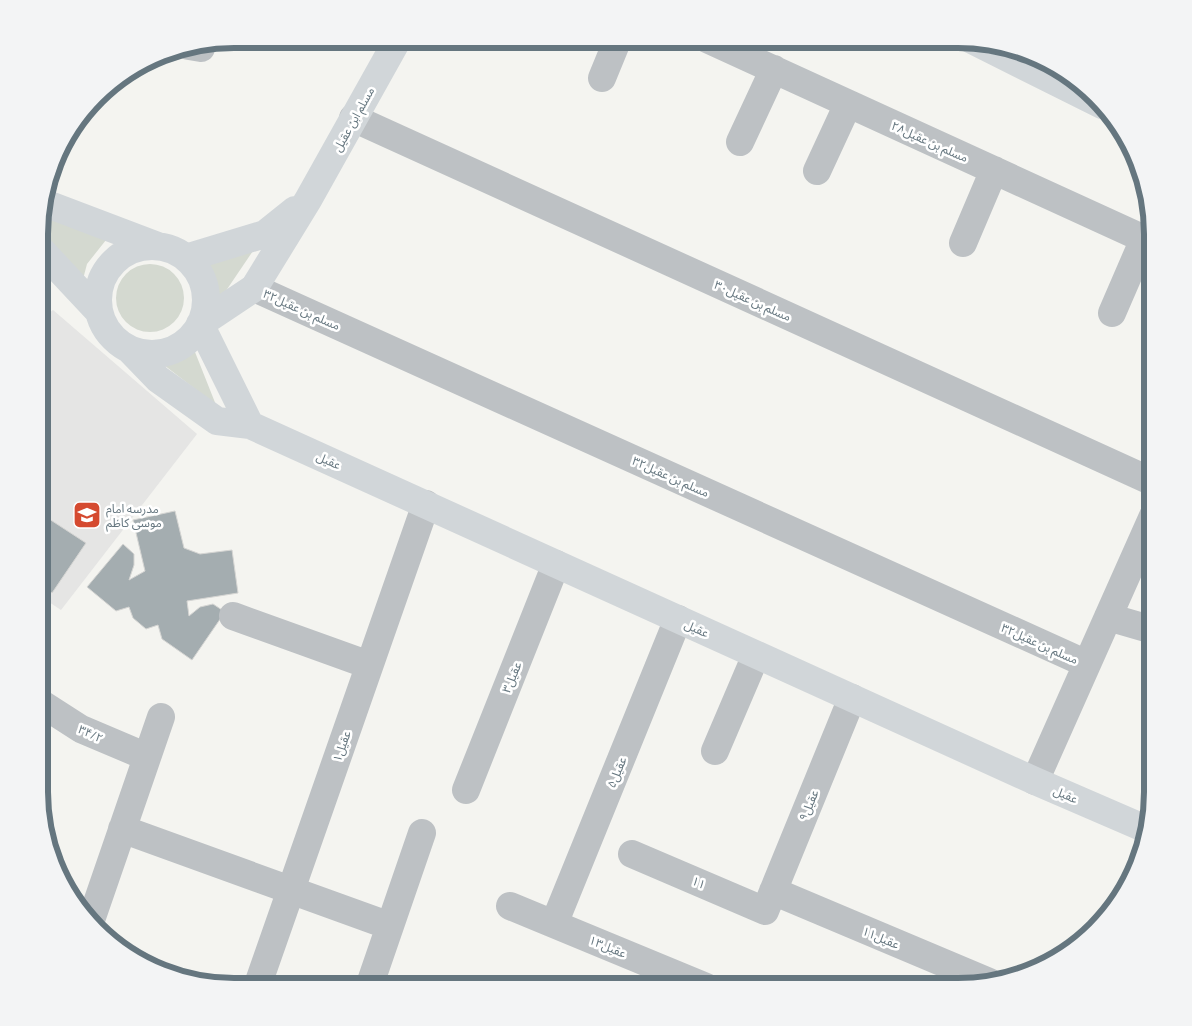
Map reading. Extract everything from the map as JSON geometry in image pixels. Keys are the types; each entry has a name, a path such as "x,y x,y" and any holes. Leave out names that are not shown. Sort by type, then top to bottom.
{"street":[{"name":"مسلم ابن عقیل","path":"254,288 308,200 393,48"},
{"path":"602,78 614,48"},
{"name":"مسلم بن عقیل۲۸","path":"726,48 1144,239"},
{"path":"994,51 1082,95"},
{"path":"740,142 774,70"},
{"path":"817,172 848,104"},
{"name":"مسلم بن عقیل۳۰","path":"353,118 1144,478"},
{"path":"963,243 994,170"},
{"path":"186,258 265,234 308,200"},
{"path":"50,205 174,250 186,258 198,272 205,288 206,306 200,324 191,337 178,348 162,353 146,354 130,350 116,341 105,328 99,312 98,294 102,278 112,263 126,253 142,247 159,246"},
{"path":"1112,313 1144,251"},
{"path":"48,258 99,312"},
{"path":"200,324 254,288"},
{"name":"مسلم بن عقیل۳۲","path":"254,288 1087,664"},
{"path":"200,324 250,424"},
{"name":"عقیل","path":"130,350 158,379 217,421 250,424 1034,781 1142,826"},
{"name":"عقیل۱","path":"260,978 426,504"},
{"path":"1034,781 1144,536"},
{"name":"عقیل۳","path":"466,790 556,564"},
{"path":"233,616 369,665"},
{"path":"1108,616 1144,627"},
{"name":"عقیل۵","path":"554,924 678,619"},
{"path":"714,751 756,655"},
{"name":"عقیل۹","path":"769,901 852,698"},
{"name":"۳۴/۲","path":"48,708 80,729 147,757"},
{"path":"93,914 161,717"},
{"path":"122,829 390,926"},
{"path":"372,978 422,833"},
{"name":"۱۱","path":"632,854 769,901"},
{"name":"عقیل۱۱","path":"769,901 977,977"},
{"name":"عقیل۱۳","path":"510,906 684,978"}],"shaded area":[{"path":"48,216 106,240 87,264 82,283 48,248"},
{"path":"259,242 215,307 212,278 200,263"},
{"path":"150,264 163,266 174,274 182,285 184,298 182,311 174,322 163,330 150,332 137,330 126,322 118,311 116,298 118,285 126,274 137,266"},
{"name":"مدرسه امام موسی کاظم","path":"53,310 197,434 61,610 48,601 48,314"},
{"path":"193,347 216,405 160,362 176,361"}],"building":[{"path":"175,511 184,548 200,554 232,550 238,593 187,601 189,616 200,607 213,604 225,612 192,660 162,639 158,625 146,629 133,618 129,607 116,611 87,587 123,544 134,554 134,565 129,580 145,571 133,520"},
{"path":"48,518 86,543 52,593 48,590"}],"place":[{"name":"مدرسه امام موسی کاظم","path":"87,515"}]}
